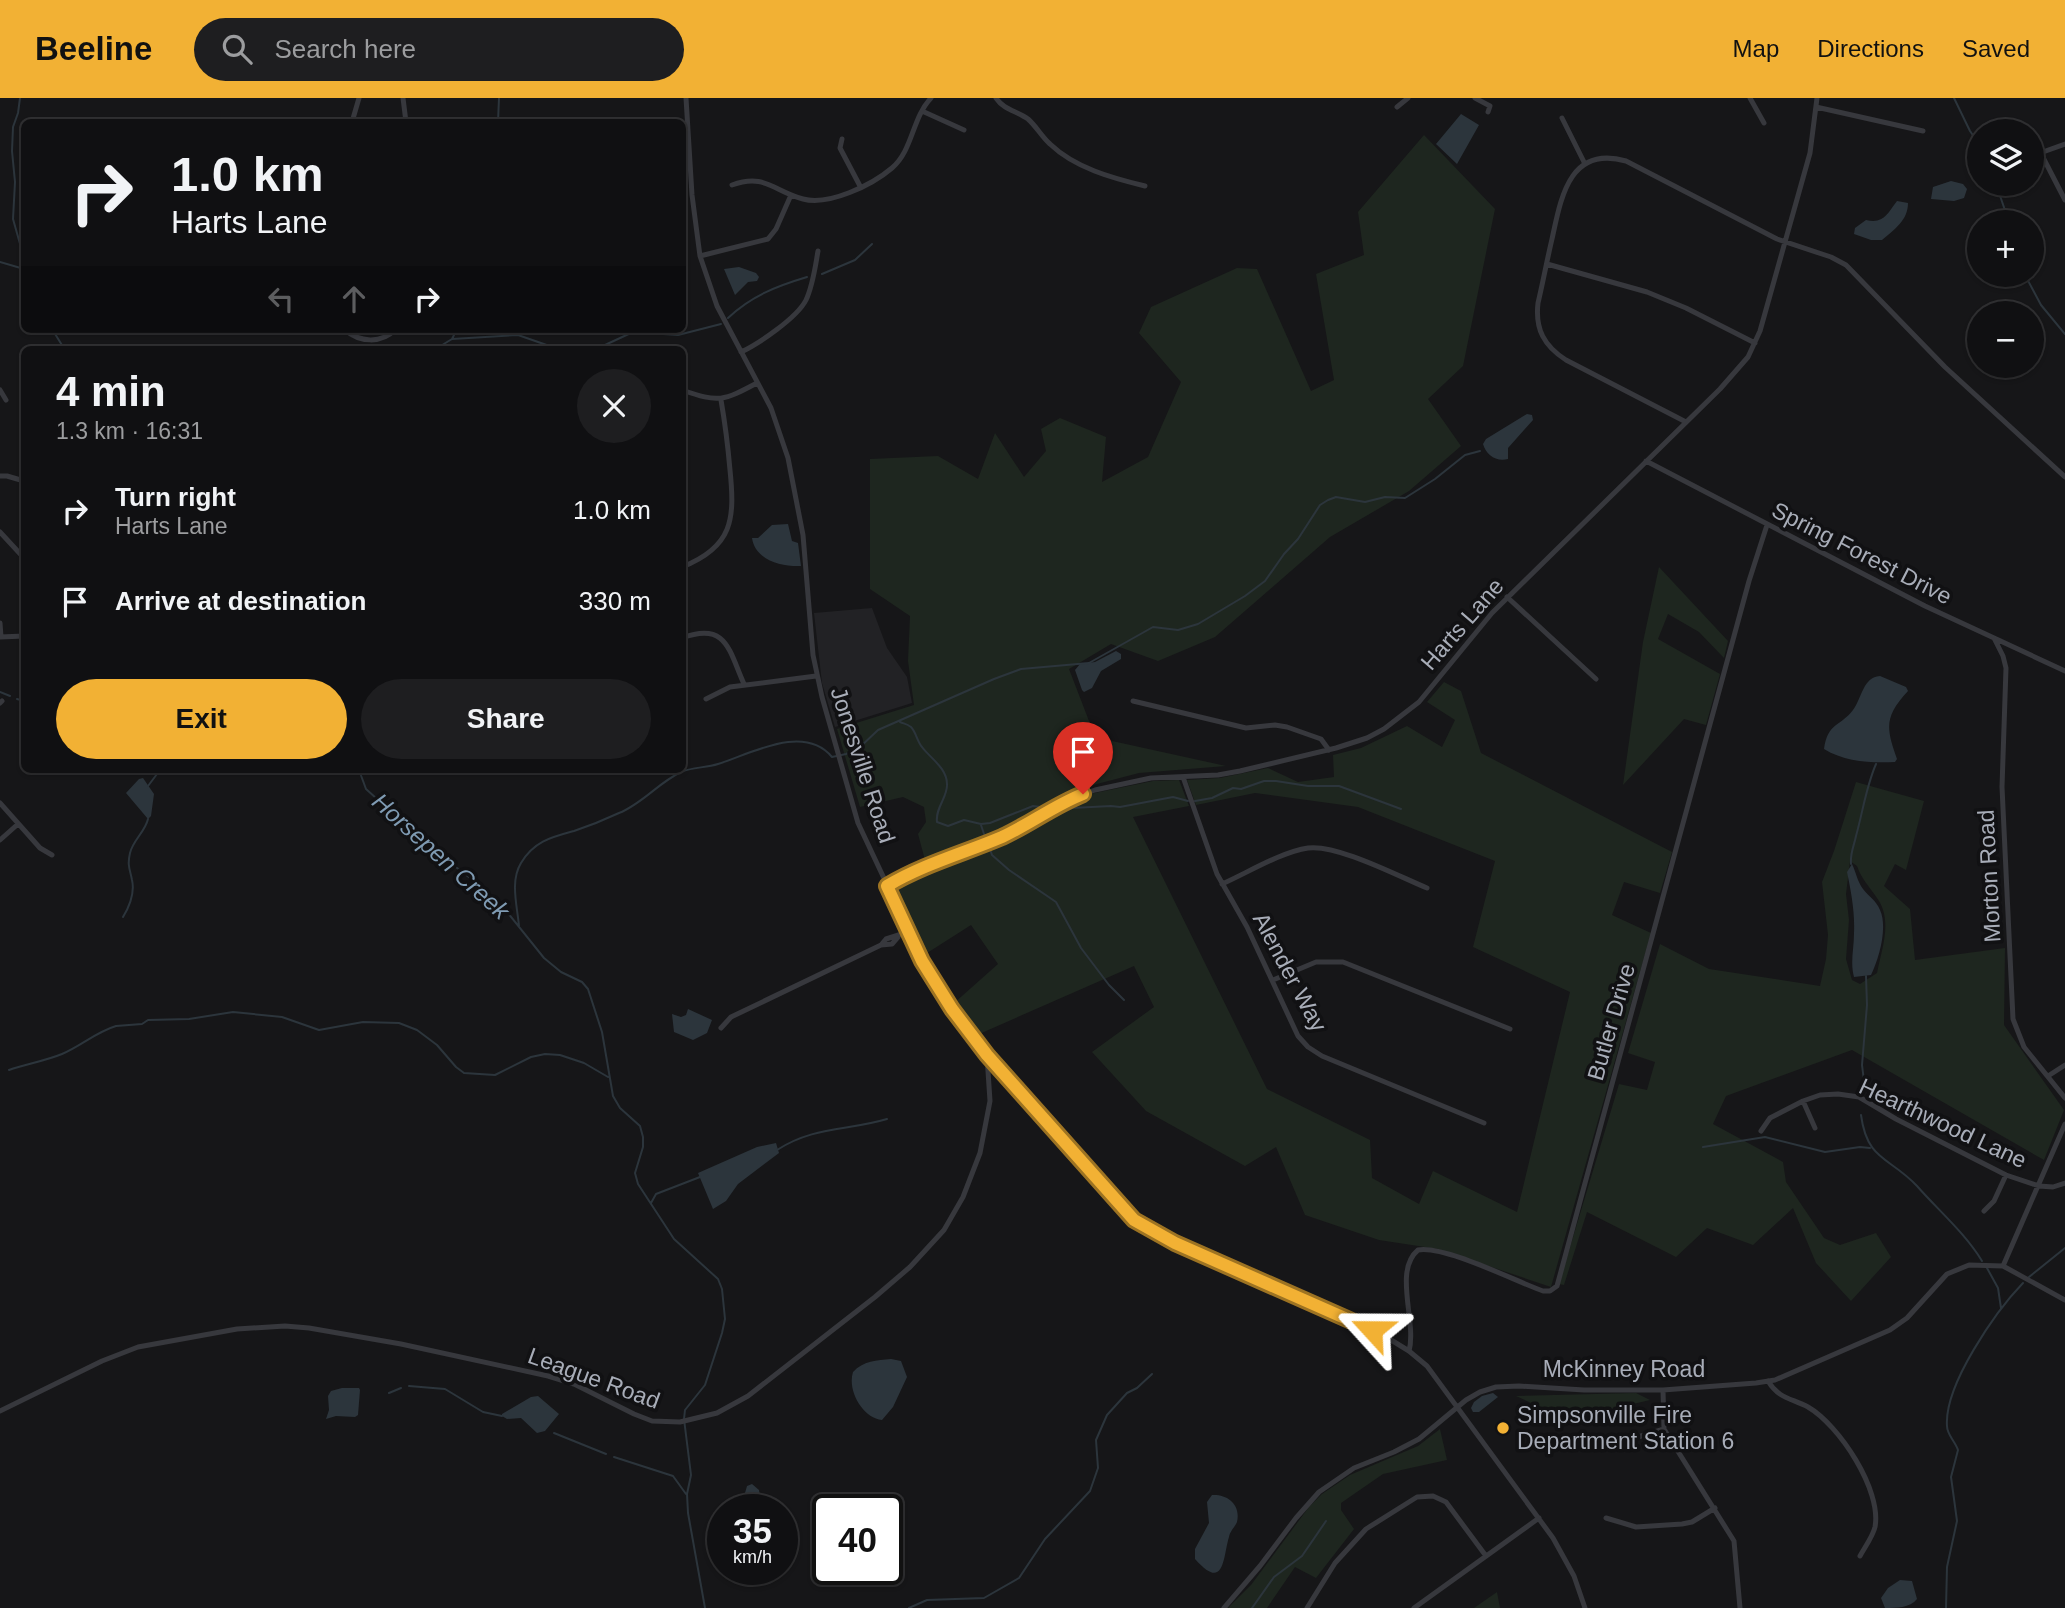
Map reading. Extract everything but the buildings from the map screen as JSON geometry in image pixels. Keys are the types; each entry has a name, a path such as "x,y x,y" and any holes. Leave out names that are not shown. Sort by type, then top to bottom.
{"street":[{"path":"353,119 359,98"},
{"path":"403,98 406,119"},
{"name":"Jonesville Road","path":"686,98 700,256 709,289 779,427 796,492 806,561 816,676 840,764 858,823 938,990 987,1055 1094,1178 1138,1223 1175,1243 1383,1335 1409,1351 1431,1371 1539,1518 1568,1564 1585,1608"},
{"path":"732,185 751,179 791,195 819,202 836,198 885,173 898,162 922,111 932,98"},
{"path":"996,98 1002,105 1027,119 1049,144 1077,162 1123,181 1145,186"},
{"path":"1397,107 1408,98"},
{"path":"1475,98 1490,106 1488,112"},
{"path":"1750,98 1764,123"},
{"name":"Harts Lane","path":"887,886 928,864 987,843 1032,823 1083,794 1139,779 1240,771 1329,750 1375,734 1409,711 1507,597 1737,372 1755,343 1785,243 1810,153 1817,98"},
{"path":"1816,107 1923,131"},
{"path":"922,111 964,130"},
{"path":"1562,118 1585,164"},
{"path":"842,139 840,148 860,186"},
{"path":"2044,152 2065,144"},
{"path":"1686,422 1566,360 1549,347 1540,332 1537,316 1562,192 1569,179 1585,164 1602,159 1626,162 1785,243 1831,257 1850,268 1945,367 2065,477"},
{"path":"2044,161 2065,200"},
{"path":"700,256 768,239 776,229 791,195"},
{"path":"741,352 763,341 805,303 818,251"},
{"path":"1547,264 1647,292 1686,308 1755,343"},
{"path":"349,333 356,338 369,340 379,340 392,333"},
{"path":"686,391 721,400 757,383"},
{"path":"0,390 6,400"},
{"path":"686,565 701,559 713,550 722,539 733,516 733,492 721,400"},
{"name":"Spring Forest Drive","path":"1646,461 1767,525 2065,671"},
{"path":"0,476 7,475 21,480"},
{"name":"Butler Drive","path":"1409,1351 1411,1332 1407,1282 1410,1262 1418,1250 1430,1250 1462,1259 1543,1291 1550,1291 1557,1286 1749,581 1767,525"},
{"path":"0,532 21,555"},
{"path":"1507,597 1596,678"},
{"path":"0,623 1,636 21,636"},
{"path":"686,637 705,631 720,636 744,684"},
{"name":"Morton Road","path":"1994,638 2006,668 2002,787 2013,1019 2021,1043 2065,1098"},
{"path":"706,699 723,689 744,684 816,676"},
{"path":"1133,701 1246,728 1275,725 1287,727 1321,739 1329,750"},
{"name":"Alender Way","path":"1183,777 1213,865 1247,927 1298,1036 1312,1050 1483,1123"},
{"path":"0,803 40,848 52,855"},
{"path":"0,840 18,824"},
{"path":"1222,884 1296,851 1319,847 1341,853 1427,888"},
{"path":"721,1028 731,1017 881,945 886,939 908,932"},
{"path":"1273,981 1316,962 1343,961 1510,1029"},
{"name":"League Road","path":"0,1411 102,1361 141,1346 237,1329 285,1326 365,1337 505,1365 574,1384 645,1418 662,1422 680,1422 718,1413 748,1396 875,1297 938,1238 959,1205 980,1153 990,1101 987,1055"},
{"path":"2048,1076 2065,1065"},
{"name":"Hearthwood Lane","path":"1761,1131 1769,1118 1820,1095 1859,1097 2006,1175 2039,1186"},
{"path":"1803,1101 1815,1128"},
{"path":"2003,1266 2065,1124"},
{"path":"1984,1211 1994,1201 2006,1175"},
{"path":"2039,1186 2053,1187 2065,1183"},
{"name":"McKinney Road","path":"1224,1608 1320,1492 1354,1468 1419,1439 1458,1406 1480,1392 1501,1387 1663,1390 1768,1381 1788,1375 1891,1330 1907,1318 1941,1279 1953,1270 1974,1264 2003,1266 2065,1300"},
{"path":"1768,1381 1775,1393 1809,1408 1830,1426 1866,1478 1875,1504 1875,1528 1860,1556"},
{"path":"1663,1390 1664,1429 1734,1541 1740,1608"},
{"path":"1614,1449 1628,1440 1664,1429"},
{"path":"1307,1608 1335,1563 1364,1531 1417,1497 1433,1496 1447,1502 1486,1556"},
{"path":"1605,1518 1636,1527 1682,1524 1692,1522 1715,1508"},
{"path":"1414,1608 1539,1518"}],"shaded area":[{"path":"1461,114 1479,125 1457,164 1436,144"},
{"path":"1424,135 1495,209 1463,366 1428,399 1461,446 1409,491 1330,537 1215,637 1158,661 1111,644 1069,669 1089,721 1103,739 1226,766 1139,773 1070,791 1004,831 925,860 918,834 926,822 924,807 903,797 860,807 837,729 914,705 908,661 910,616 870,589 870,459 938,456 978,479 995,433 1024,477 1046,451 1041,429 1060,418 1106,437 1102,482 1148,457 1181,382 1139,333 1151,307 1237,268 1257,269 1311,391 1334,380 1316,274 1364,255 1358,212"},
{"path":"1951,181 1963,184 1967,189 1964,198 1954,201 1931,199 1933,187"},
{"path":"1897,201 1908,203 1906,214 1900,224 1882,240 1871,240 1854,234 1855,228 1866,220 1877,221 1884,217"},
{"path":"739,267 756,273 759,277 757,281 748,282 735,295 724,269"},
{"path":"1527,414 1532,415 1533,420 1508,448 1508,459 1499,459 1489,454 1483,444 1486,439"},
{"path":"788,524 792,541 798,543 801,566 770,561 754,546 752,538 758,538 772,525"},
{"path":"1659,567 1728,641 1724,658 1699,632 1668,614 1658,639 1720,674 1706,725 1684,719 1623,785 1643,642"},
{"path":"872,608 887,648 907,677 912,703 835,727 822,683 814,613"},
{"path":"1116,651 1121,654 1121,659 1101,671 1092,688 1084,692 1075,670 1080,664 1095,662"},
{"path":"1880,676 1906,687 1908,691 1895,708 1889,723 1897,759 1895,762 1858,761 1824,749 1828,734 1853,710 1870,680"},
{"path":"1444,682 1461,691 1481,753 1672,852 1660,893 1624,882 1612,915 1651,933 1551,1287 1438,1249 1379,1240 1305,1215 1276,1147 1245,1166 1146,1111 1092,1052 1154,1007 1134,966 977,1035 953,1004 998,964 971,925 924,955 893,887 1019,834 1090,794 1153,781 1179,780 1189,806 1133,817 1267,1089 1370,1140 1372,1178 1419,1204 1433,1171 1517,1212 1570,992 1473,947 1495,861 1358,807 1255,793 1196,805 1187,780 1220,778 1268,768 1298,782 1334,777 1333,755 1361,748 1407,726 1442,747 1455,720 1427,702"},
{"path":"143,778 154,794 151,816 148,819 126,793"},
{"path":"1856,782 1924,801 1906,870 1895,864 1884,886 1910,909 1915,960 2005,948 2004,1025 2064,1110 2044,1160 1852,1050 1726,1096 1713,1124 1783,1162 1786,1182 1824,1238 1840,1245 1876,1233 1891,1257 1851,1301 1816,1263 1793,1208 1753,1245 1707,1228 1676,1257 1587,1212 1564,1285 1559,1284 1619,1084 1647,1090 1655,1062 1628,1053 1660,944 1709,969 1820,986 1828,935 1822,882","holes":["1850,861 1857,866 1882,907 1885,925 1877,973 1860,984 1852,980 1846,959 1849,920 1846,894"]},
{"path":"1852,864 1861,886 1878,907 1883,925 1879,952 1871,975 1854,977 1854,917 1847,872"},
{"path":"688,1009 712,1020 707,1033 693,1040 674,1032 672,1014 681,1017 686,1015"},
{"path":"776,1143 779,1153 738,1184 726,1201 713,1209 698,1173 757,1147"},
{"path":"891,1359 901,1361 907,1377 893,1407 882,1420 869,1414 858,1402 852,1387 853,1372 866,1363"},
{"path":"359,1388 358,1415 326,1419 329,1410 328,1396 331,1391"},
{"path":"1493,1393 1498,1397 1479,1412 1473,1412 1471,1408 1474,1402"},
{"path":"1636,1393 1650,1400 1595,1413 1580,1425 1516,1396"},
{"path":"538,1396 559,1414 545,1431 537,1433 521,1418 507,1419 502,1416 531,1397"},
{"path":"1440,1429 1447,1460 1383,1474 1341,1503 1341,1510 1354,1529 1316,1578 1295,1567 1267,1608 1228,1608 1251,1585 1309,1507 1322,1494 1350,1475 1418,1446"},
{"path":"752,1484 760,1494 745,1494 747,1486"},
{"path":"1212,1495 1223,1496 1232,1501 1238,1516 1221,1568 1212,1573 1195,1559 1195,1549 1209,1523 1207,1502"},
{"path":"1900,1580 1912,1581 1917,1599 1907,1606 1885,1608 1881,1598 1888,1588"},
{"path":"1497,1592 1500,1608 1474,1608"}],"waterway":[{"name":"Horsepen Creek","path":"20,98 13,127 12,151 15,182 13,219 21,247"},
{"path":"498,119 499,98"},
{"path":"1954,98 1967,125"},
{"path":"2000,196 2005,210"},
{"path":"822,274 855,260 872,244"},
{"path":"0,262 21,268"},
{"path":"728,318 765,293 807,277"},
{"path":"2031,287 2041,305 2065,334"},
{"path":"686,333 721,324"},
{"name":"Horsepen Creek","path":"54,333 63,346"},
{"path":"441,346 452,339 455,333"},
{"path":"599,346 631,333"},
{"path":"648,333 686,333"},
{"path":"452,339 518,335 550,346"},
{"path":"686,770 713,765 761,748 792,742 807,742 820,747 832,757 846,754 859,748 878,730 1021,669 1089,663 1153,627 1178,630 1198,624 1265,581 1298,539 1320,505 1328,500 1336,497 1365,502 1385,497 1405,498 1465,455 1480,451"},
{"path":"0,692 10,696"},
{"path":"17,699 21,700"},
{"path":"900,722 913,729 920,745 941,768 946,778 947,789 937,822 948,826 964,820 990,823 1033,806 1049,808"},
{"path":"1851,864 1865,799 1876,764"},
{"name":"Horsepen Creek","path":"360,773 366,789 430,847 503,907 544,958 561,972 582,982 588,989 602,1032 613,1096 620,1108 640,1126 643,1137 643,1147 635,1173 638,1184 674,1239 718,1279 722,1289 725,1319 722,1333 705,1385 685,1410 684,1419 691,1475 687,1494 688,1513 705,1608"},
{"path":"519,926 516,877 521,863 532,850 551,838 591,825 627,809 679,773"},
{"path":"148,786 157,774"},
{"path":"1195,801 1212,798 1233,788 1241,789 1264,781 1276,781 1308,786 1339,786 1401,809"},
{"path":"1057,812 1072,808 1120,807 1173,797 1188,801"},
{"path":"123,917 133,890 130,853 148,819"},
{"path":"981,825 986,840"},
{"path":"989,846 992,855 1009,870 1056,902 1081,948 1124,1000"},
{"path":"1865,1089 1862,1065 1867,1005 1866,976"},
{"path":"9,1070 62,1054 116,1026 142,1024 148,1020 189,1019 233,1012 282,1017 319,1030 363,1022 399,1023 417,1030 437,1045 464,1073 495,1075 531,1057 545,1054 560,1055 584,1063 608,1077"},
{"path":"1861,1115 1868,1141 1874,1150 1917,1186 1960,1231 1982,1261"},
{"path":"777,1150 818,1133 887,1119"},
{"path":"1703,1147 1765,1137 1825,1152 1870,1148"},
{"path":"651,1203 656,1194 700,1177"},
{"path":"2029,1277 2065,1248"},
{"path":"1987,1268 1998,1288 2001,1308"},
{"path":"1946,1608 1947,1567 1957,1521 1951,1477 1958,1450 1947,1429 1948,1409 1954,1390 1974,1350 1999,1311 2023,1283"},
{"path":"909,1608 927,1600 984,1598 1019,1578 1045,1539 1090,1491 1098,1468 1096,1440 1107,1415 1127,1393 1152,1374"},
{"path":"409,1386 445,1389 483,1412 502,1416"},
{"path":"389,1393 401,1388"},
{"path":"554,1433 606,1454"},
{"path":"614,1457 673,1476 686,1494"},
{"path":"1252,1608 1274,1577 1302,1556 1326,1521"}],"place":[{"name":"Simpsonville Fire Department Station 6","path":"1503,1428"}],"route":[{"path":"1083,794 1032,823 987,843 928,864 887,886 929,974 987,1055 1094,1178 1138,1223 1175,1243 1372,1330"}]}
